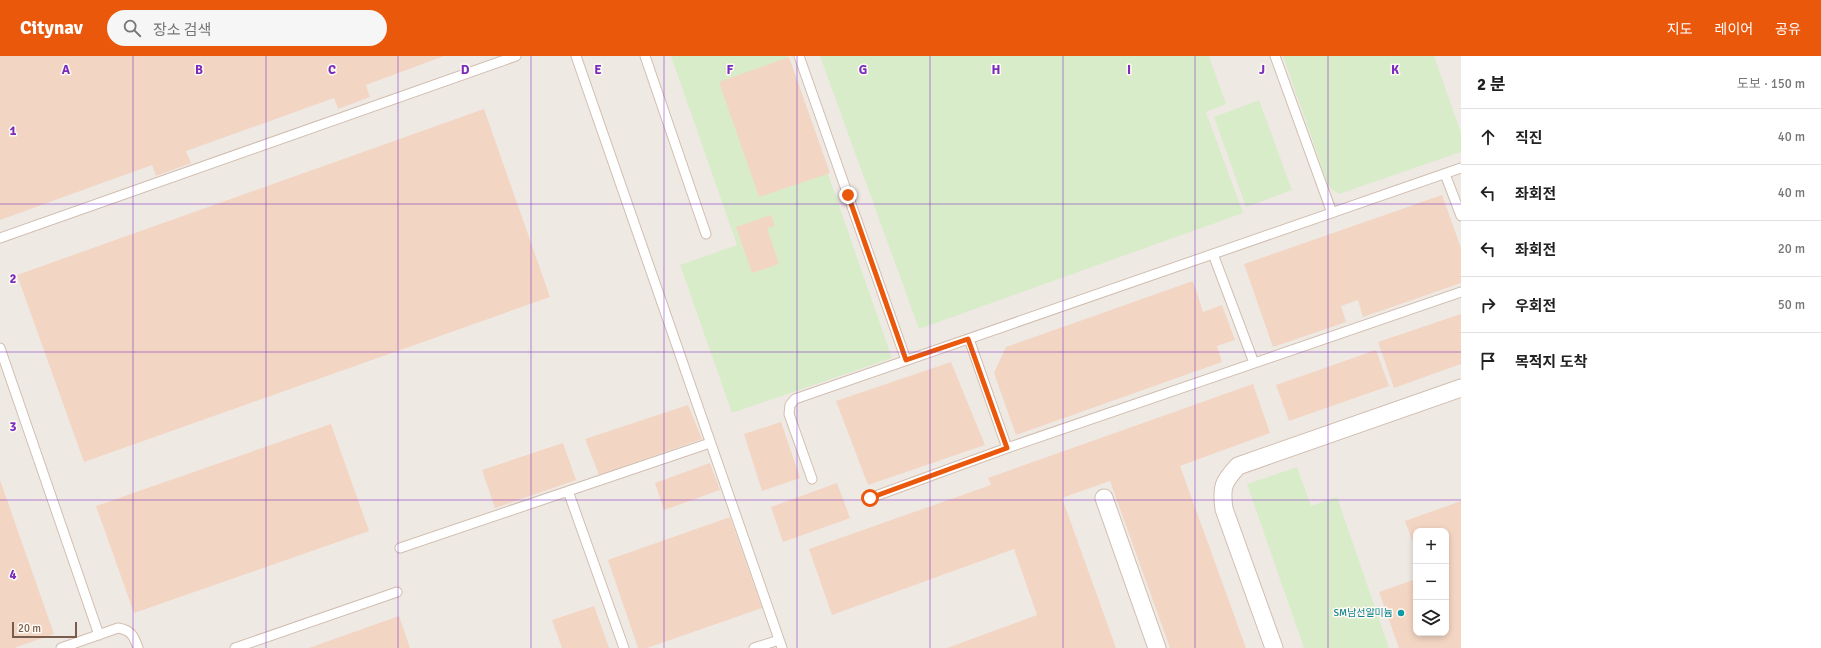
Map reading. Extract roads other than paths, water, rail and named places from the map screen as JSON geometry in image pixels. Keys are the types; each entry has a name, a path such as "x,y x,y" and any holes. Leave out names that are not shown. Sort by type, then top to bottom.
{"street":[{"path":"1274,648 1224,509 1221,491 1229,476 1238,466 1461,388"},
{"path":"1104,498 1157,648"}],"lane":[{"path":"0,238 516,56"},
{"path":"576,56 780,644 754,648"},
{"path":"645,56 706,234"},
{"path":"799,56 906,360"},
{"path":"1275,56 1332,213"},
{"path":"812,479 789,414 790,405 795,399 1461,168"},
{"path":"1445,174 1461,216"},
{"path":"1213,254 1254,363"},
{"path":"870,498 1007,448 1461,292"},
{"path":"968,339 1007,448"},
{"path":"0,348 99,635"},
{"path":"400,548 710,443"},
{"path":"568,491 624,648"},
{"path":"235,648 397,592"},
{"path":"61,648 118,628 128,630 134,637 138,648"}],"place":[{"name":"SM남선알미늄","path":"1401,613"}]}
